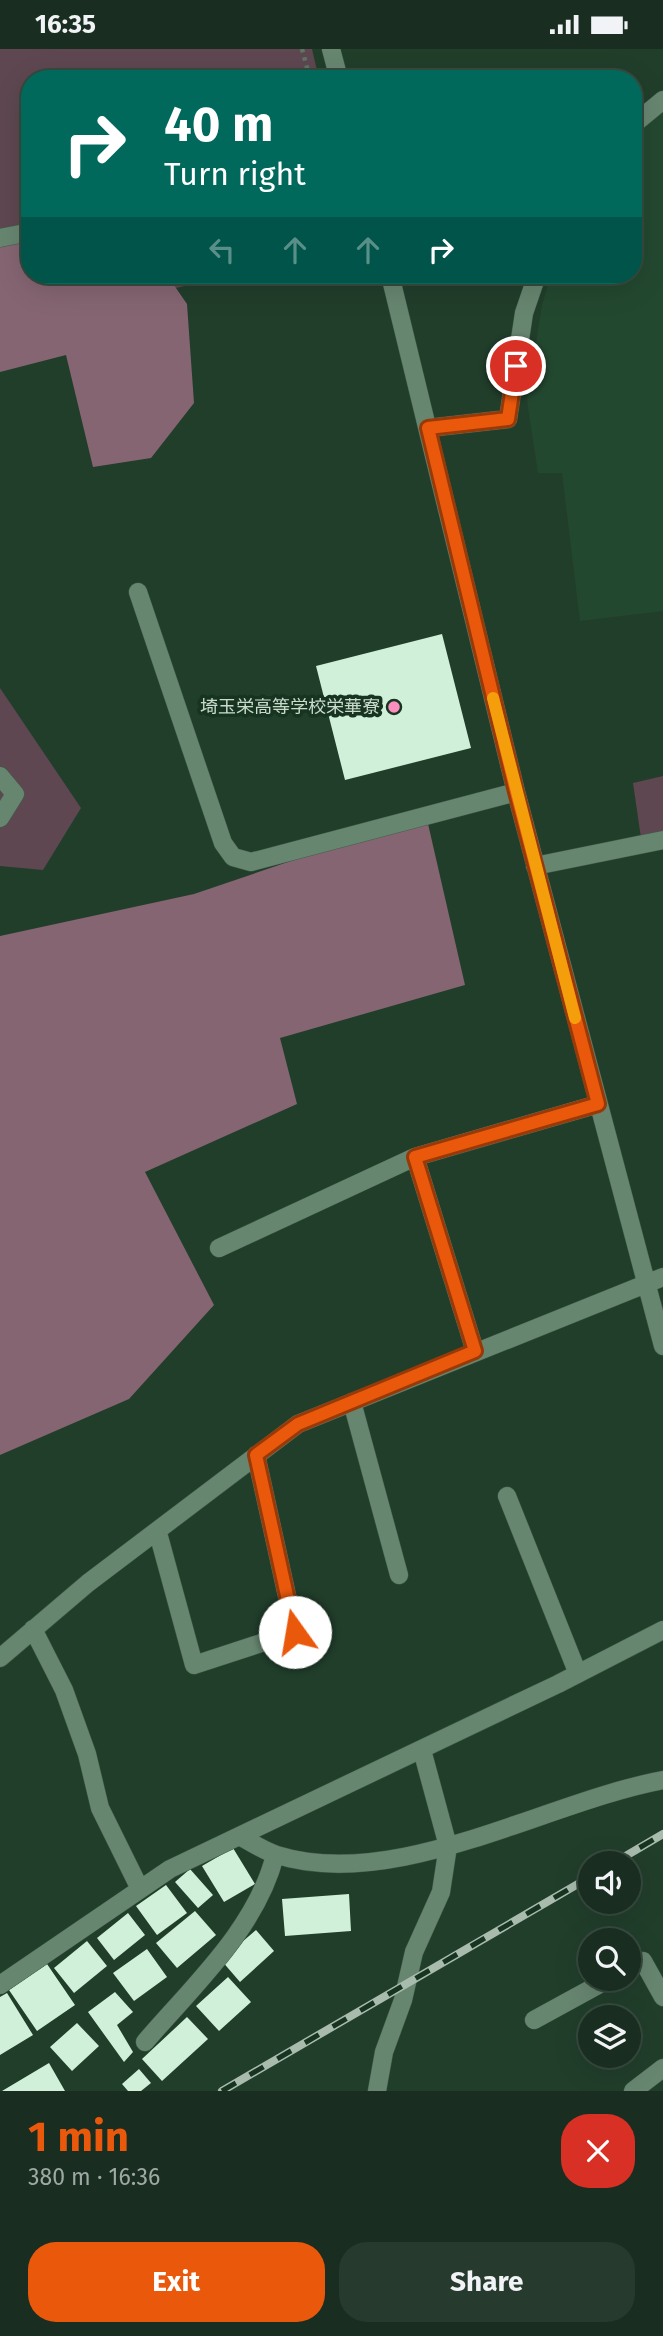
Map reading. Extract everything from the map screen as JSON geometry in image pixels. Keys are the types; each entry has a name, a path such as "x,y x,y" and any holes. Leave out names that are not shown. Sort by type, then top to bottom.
{"street":[{"path":"331,49 337,70"},
{"path":"642,117 663,100"},
{"path":"0,238 21,234"},
{"path":"392,284 535,866 598,1104 655,1280 663,1346"},
{"path":"428,428 508,419 524,313 534,284"},
{"path":"138,592 223,843 233,857 251,862 516,792"},
{"path":"0,776 15,794 0,818"},
{"path":"535,866 663,840"},
{"path":"219,1248 415,1157 598,1104"},
{"path":"415,1157 475,1351"},
{"path":"0,1658 88,1583 158,1533 298,1424 655,1280"},
{"path":"352,1402 399,1575"},
{"path":"158,1533 194,1665 295,1632 256,1455"},
{"path":"508,1496 578,1674"},
{"path":"33,1629 64,1690 86,1753 100,1808 140,1889"},
{"path":"0,1985 170,1869 578,1674 663,1630"},
{"path":"377,2091 384,2052 403,2000 414,1952 441,1892 448,1846 422,1749"},
{"path":"239,1836 275,1855 312,1863 367,1863 448,1846 626,1787 663,1780"},
{"path":"145,2042 232,1940 268,1882 275,1855"},
{"path":"641,1962 643,1961 663,1997"},
{"path":"534,2020 587,1991"},
{"path":"634,2091 663,2068"}],"path":[{"path":"302,49 308,70"}],"shaded area":[{"path":"0,49 312,49 317,70 21,70 21,284 193,284 0,328"},
{"path":"663,109 663,611 580,621 562,473 538,473 527,400 542,305 548,284 642,284 642,131 655,114"},
{"path":"21,236 21,284 173,284 187,304 194,403 151,458 93,467 66,355 0,372 0,242"},
{"path":"0,688 81,808 43,870 0,866"},
{"path":"663,776 663,834 641,838 633,783"},
{"path":"426,815 465,985 280,1038 297,1104 145,1172 214,1305 129,1399 0,1455 0,936 194,894"}],"building":[{"name":"埼玉栄高等学校栄華寮","path":"442,634 471,748 345,780 316,666"},
{"path":"233,1848 255,1884 224,1902 202,1866"},
{"path":"190,1869 213,1895 198,1908 175,1882"},
{"path":"166,1885 187,1913 157,1935 136,1906"},
{"path":"349,1894 351,1931 285,1936 282,1899"},
{"path":"195,1911 216,1935 177,1968 156,1943"},
{"path":"128,1913 145,1935 114,1960 97,1938"},
{"path":"256,1930 274,1951 240,1982 221,1960"},
{"path":"87,1941 107,1966 74,1993 54,1968"},
{"path":"147,1949 167,1977 134,2001 113,1973"},
{"path":"47,1964 75,2005 37,2031 9,1990"},
{"path":"228,1977 251,2002 219,2031 196,2006"},
{"path":"115,1992 133,2012 117,2025 133,2052 124,2062 88,2012"},
{"path":"7,1993 33,2035 0,2055 0,1997"},
{"path":"187,2017 208,2039 162,2081 142,2059"},
{"path":"77,2023 99,2046 72,2071 50,2047"},
{"path":"49,2063 65,2091 2,2091"},
{"path":"139,2069 151,2083 141,2091 128,2091 122,2084"}],"railway":[{"path":"634,1851 663,1834"},
{"path":"222,2091 578,1884"}],"slow traffic":[{"path":"493,698 575,1018"}],"place":[{"name":"埼玉栄高等学校栄華寮","path":"394,707"}],"route":[{"path":"295,1632 256,1455 298,1424 475,1351 415,1157 598,1104 516,792 428,428 508,419 516,366"}]}
